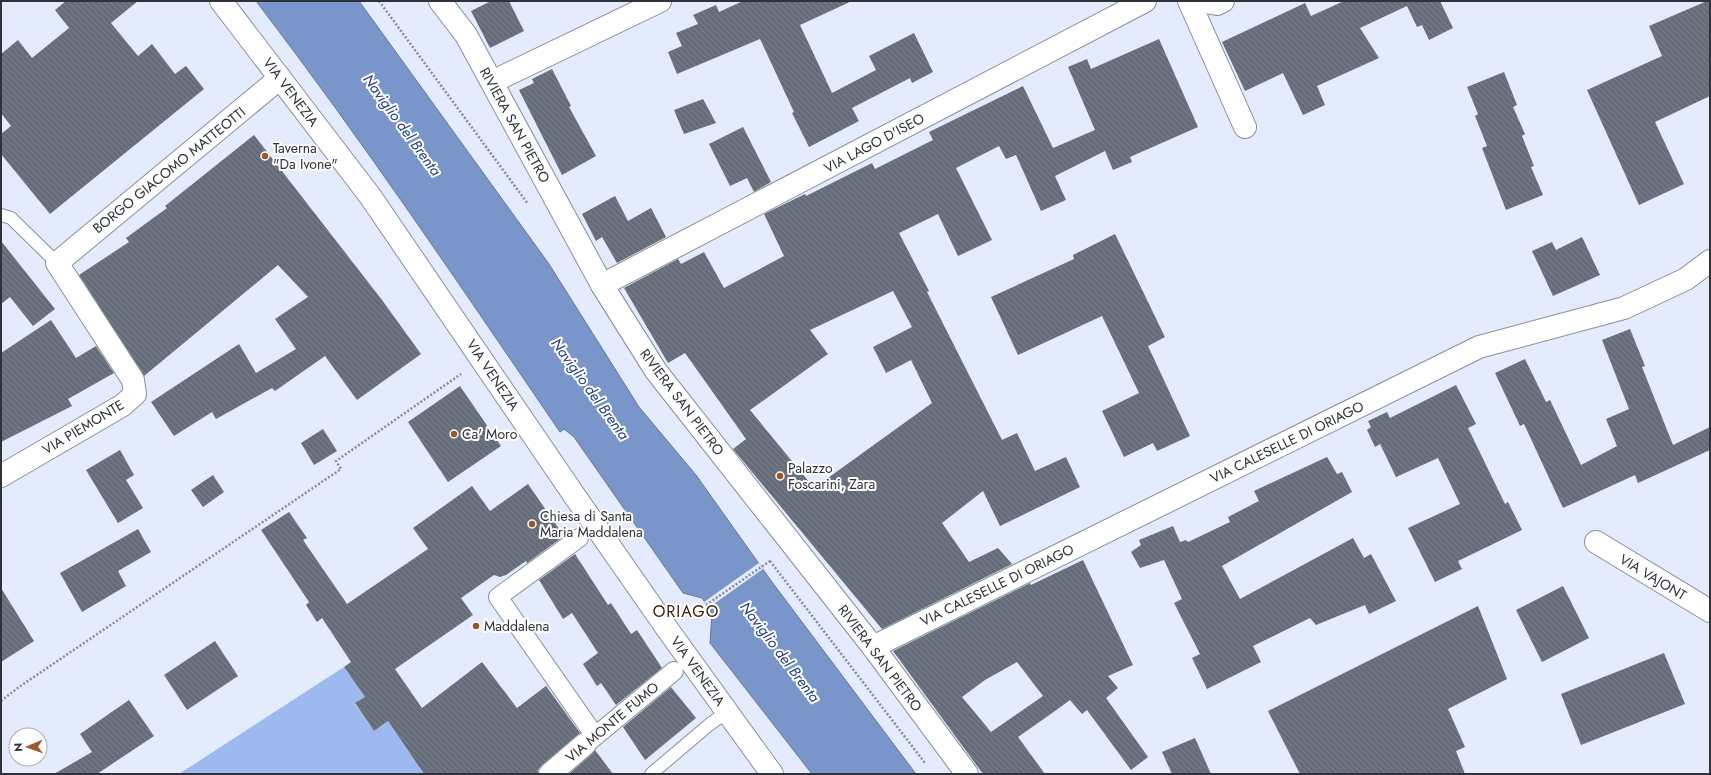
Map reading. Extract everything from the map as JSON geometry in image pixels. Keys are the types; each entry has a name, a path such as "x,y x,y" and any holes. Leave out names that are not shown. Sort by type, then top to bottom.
{"street":[{"name":"VIA VENEZIA","path":"221,1 370,196 579,502 772,774"},
{"name":"RIVIERA SAN PIETRO","path":"440,1 466,35 602,285 656,371 872,647 967,774"},
{"path":"492,82 660,1"},
{"name":"VIA LAGO D'ISEO","path":"602,285 1145,1"},
{"path":"1189,1 1245,127"},
{"path":"1200,1 1217,4 1223,1"},
{"name":"BORGO GIACOMO MATTEOTTI","path":"57,263 280,78"},
{"name":"VIA CALESELLE DI ORIAGO","path":"872,647 1479,347 1624,308 1686,279 1710,261"},
{"name":"VIA PIEMONTE","path":"1,476 123,405 135,394 133,380 57,263"},
{"path":"579,538 498,597 590,740"},
{"name":"VIA VAJONT","path":"1596,542 1710,611"},
{"name":"VIA MONTE FUMO","path":"550,774 674,671"}],"lane":[{"path":"1,214 11,218 57,263"},
{"path":"651,774 710,724 727,712"}],"path":[{"path":"1,701 19,687 341,469 336,461 482,358"},
{"path":"770,561 929,768"},
{"path":"706,605 761,567"}],"shaded area":[{"path":"344,667 365,697 355,704 374,731 388,721 424,774 179,774"}],"water":[{"name":"Naviglio del Brenta","path":"256,1 359,1 549,264 639,407 696,475 772,582 916,774 812,774 710,643 712,613 702,598 683,593 574,437 564,429 560,432 449,269 335,107"}],"pier":[{"path":"759,563 763,569 708,608 704,602"}],"building":[{"path":"66,1 138,1 111,23 138,56 152,44 175,74 186,66 204,89 50,214 1,154 1,134 11,126 1,113 1,54 18,40 32,58 69,28 55,10"},
{"path":"491,1 509,1 524,31 490,48 471,11"},
{"path":"743,1 852,1 800,25 832,93 876,70 869,56 914,33 933,72 912,83 910,78 852,108 859,121 809,147 792,113 794,112 760,39 677,74 668,52 682,46 676,33 698,24 693,15 716,5 719,12"},
{"path":"1344,1 1440,1 1453,28 1429,40 1422,25 1417,27 1407,6 1360,28 1379,58 1317,86 1325,105 1303,115 1283,73 1245,91 1222,42 1305,3 1311,16"},
{"path":"1710,1 1710,96 1655,122 1684,184 1639,205 1587,90 1662,56 1649,26"},
{"path":"1159,39 1198,127 1130,157 1132,162 1113,170 1105,151 1055,176 1066,200 1041,211 1016,155 1006,159 999,146 956,168 992,240 958,256 938,214 899,233 929,291 927,292 1002,440 1017,433 1035,471 1066,457 1080,487 1000,526 983,491 942,523 969,562 998,548 1012,564 882,629 733,449 746,439 685,353 668,363 624,288 678,259 681,264 704,252 724,288 784,256 764,214 805,194 806,196 872,163 875,169 933,140 929,132 1023,86 1053,148 1095,130 1068,67 1087,59 1091,69","holes":["893,291 912,327 873,347 886,373 911,360 932,403 814,488 750,410 828,354 810,330"]},
{"path":"552,69 571,106 569,107 596,156 562,175 519,90 534,83 532,79"},
{"path":"1504,72 1517,105 1513,107 1525,134 1522,136 1534,166 1531,167 1543,195 1506,210 1482,148 1487,146 1475,116 1478,114 1467,87"},
{"path":"703,99 716,123 684,134 674,110"},
{"path":"743,127 771,182 754,192 747,178 730,186 709,144"},
{"path":"254,135 382,300 421,354 357,400 325,356 275,391 272,388 216,419 212,412 174,436 151,402 239,344 256,373 296,349 275,319 308,297 278,265 144,376 79,275 129,242 126,238 167,208 165,206"},
{"path":"615,196 628,221 651,208 666,237 617,263 602,237 596,241 582,214"},
{"path":"1115,234 1165,337 1148,346 1190,436 1157,451 1153,443 1124,457 1102,411 1139,393 1102,316 1018,355 991,297 1074,259 1073,255"},
{"path":"1582,237 1600,275 1553,296 1532,251 1552,242 1556,250"},
{"path":"1,241 55,309 33,326 10,297 1,304"},
{"path":"51,320 76,358 96,346 114,373 68,399 72,406 1,442 1,353"},
{"path":"1630,329 1645,366 1642,367 1673,445 1710,427 1710,450 1638,483 1635,475 1563,508 1524,424 1520,426 1495,373 1525,359 1546,402 1550,400 1581,465 1617,446 1606,419 1629,409 1602,340"},
{"path":"1456,385 1476,424 1468,428 1505,504 1508,502 1522,530 1458,561 1462,569 1435,582 1408,528 1460,504 1438,458 1396,477 1380,444 1375,447 1367,430 1371,427 1368,421 1387,412 1390,418"},
{"name":"Ca' Moro","path":"460,386 501,446 448,482 408,422"},
{"path":"323,429 337,451 314,465 301,443"},
{"path":"120,450 134,475 126,480 143,508 118,523 86,470"},
{"path":"1327,457 1337,474 1342,472 1352,492 1222,566 1240,599 1353,538 1364,558 1371,554 1396,601 1369,614 1365,605 1316,625 1310,618 1253,646 1261,662 1207,689 1192,658 1200,654 1174,603 1182,599 1164,560 1140,568 1131,552 1141,545 1139,540 1173,526 1180,542 1186,540 1188,542 1230,522 1228,517 1259,501 1254,491"},
{"path":"213,475 224,492 203,507 191,490"},
{"path":"528,484 564,536 527,563 526,561 506,575 500,577 494,575 461,598 473,615 395,669 422,708 482,662 517,708 546,686 580,733 542,765 538,770 538,774 424,774 388,721 374,731 355,703 365,697 344,667 351,662 322,618 317,622 306,605 309,602 261,530 289,512 307,538 303,540 347,604 428,549 413,528 472,486 490,511"},
{"path":"138,529 151,552 118,571 126,586 82,612 60,573"},
{"path":"575,554 608,605 611,603 631,634 637,630 662,668 616,705 601,683 597,686 583,664 598,653 572,613 563,619 539,580"},
{"path":"1083,560 1133,665 1108,676 1118,688 1106,698 1148,757 1131,770 1087,710 1082,714 1070,700 1018,737 1045,774 983,774 893,651 1030,583 1031,585","holes":["1017,662 1043,696 991,732 962,697 985,680"]},
{"path":"1563,586 1589,638 1542,662 1516,610"},
{"path":"1,588 34,641 1,662"},
{"path":"1478,606 1507,679 1448,709 1465,747 1456,751 1465,774 1300,774 1268,711"},
{"path":"215,641 238,676 187,710 164,675"},
{"path":"1664,653 1685,704 1581,745 1561,694"},
{"path":"671,687 696,718 645,760 623,727"},
{"path":"129,700 154,736 97,774 54,774 92,752 80,734"},
{"path":"1195,738 1211,774 1172,774 1162,752"},
{"path":"595,750 613,774 569,774 593,753"}],"place":[{"name":"Taverna \"Da Ivone\"","path":"265,156"},
{"name":"Ca' Moro","path":"454,434"},
{"name":"Palazzo Foscarini, Zara","path":"780,476"},
{"name":"Chiesa di Santa Maria Maddalena","path":"532,524"},
{"name":"Maddalena","path":"476,626"}],"district":[{"name":"ORIAGO","path":"686,611"}]}
